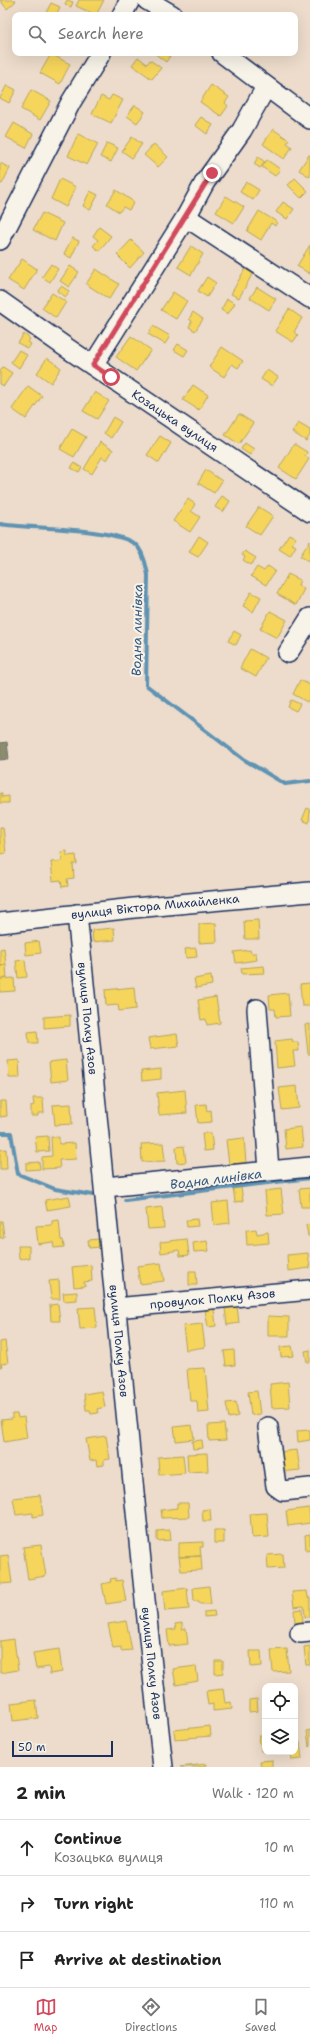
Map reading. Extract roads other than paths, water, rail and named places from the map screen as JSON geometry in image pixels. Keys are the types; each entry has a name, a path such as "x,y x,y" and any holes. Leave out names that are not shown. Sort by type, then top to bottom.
{"street":[{"path":"124,12 130,0"},
{"path":"147,0 167,12"},
{"path":"0,240 71,102 99,56"},
{"path":"226,56 310,119"},
{"path":"93,365 186,216 205,182 242,130 266,87"},
{"path":"186,216 310,298"},
{"name":"Козацька вулиця","path":"0,301 310,512"},
{"path":"288,653 310,618"},
{"name":"вулиця Віктора Михайленка","path":"0,923 77,914 310,892"},
{"name":"вулиця Полку Азов","path":"77,914 105,1187 115,1308 163,1767"},
{"path":"257,1009 270,1170"},
{"path":"105,1187 310,1167"},
{"name":"провулок Полку Азов","path":"115,1308 310,1290"},
{"path":"268,1427 276,1486 283,1490 310,1488"}],"waterway":[{"name":"Водна линівка","path":"0,524 95,532 129,540 138,547 146,564 148,575 146,685 243,759 285,784 310,781"},
{"name":"Водна линівка","path":"0,1133 11,1133 18,1174 55,1189 93,1195"},
{"name":"Водна линівка","path":"125,1200 310,1178"}]}
